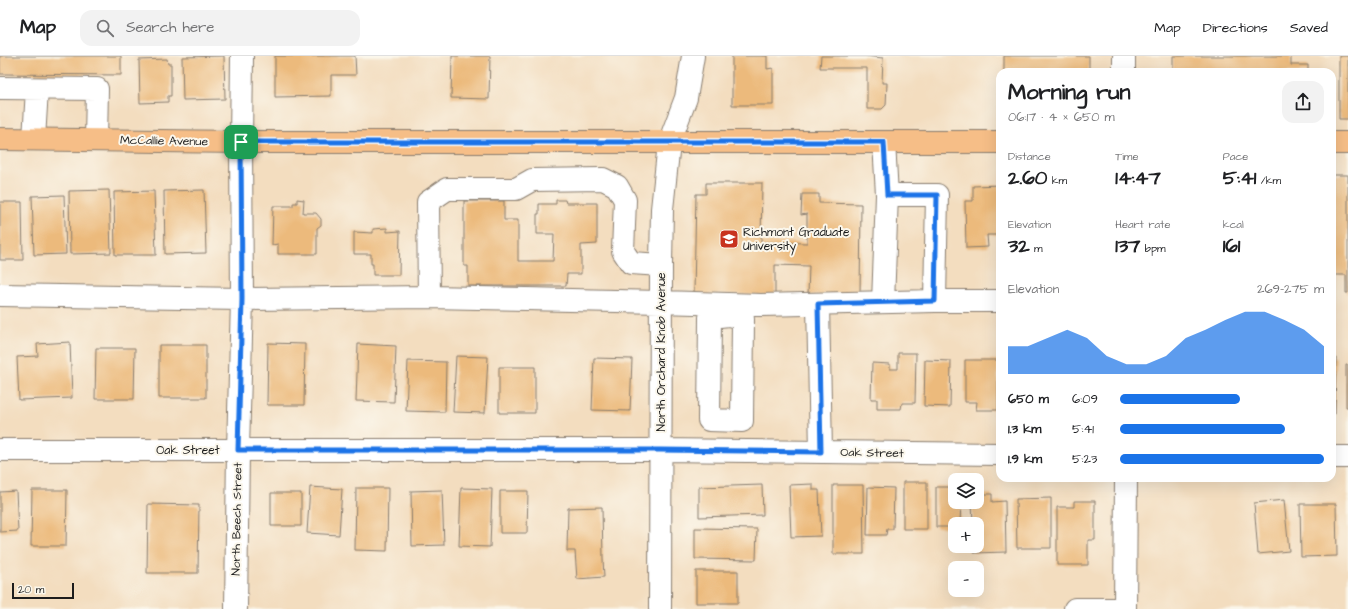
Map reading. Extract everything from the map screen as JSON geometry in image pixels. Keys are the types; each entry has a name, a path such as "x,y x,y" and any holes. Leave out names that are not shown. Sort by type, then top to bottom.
{"main road":[{"name":"McCallie Avenue","path":"0,139 241,142 996,142"},
{"path":"1336,143 1348,143"}],"street":[{"name":"North Beech Street","path":"236,609 242,299 242,56"},
{"name":"North Orchard Knob Avenue","path":"660,609 662,209 669,143 686,98 693,56"},
{"path":"1124,56 1124,68"},
{"path":"0,88 97,89 96,140"},
{"path":"34,139 37,89"},
{"path":"883,302 887,195 884,142"},
{"path":"429,298 428,202 447,189 516,189 532,180 603,179 617,186 625,200 623,251 631,263 661,265"},
{"path":"887,195 937,195 935,301"},
{"path":"0,295 242,299 429,298 661,302 730,309 761,305 935,301 996,302"},
{"path":"818,304 821,452"},
{"path":"730,309 743,319 742,421 709,420 710,317 730,309"},
{"path":"724,450 726,420"},
{"name":"Oak Street","path":"0,450 724,450 996,454"},
{"path":"1336,457 1348,457"},
{"path":"1074,609 1125,609 1126,482"}],"building":[{"path":"0,56 121,56 121,75 0,74"},
{"path":"224,56 225,99 183,100 182,57"},
{"path":"275,56 355,56 356,75 331,75 331,96 275,97"},
{"path":"452,56 490,56 489,99 451,98"},
{"path":"732,56 767,56 767,69 773,68 773,105 732,105"},
{"path":"821,56 865,56 883,58 882,83 887,83 886,105 882,109 867,109 867,68 820,68"},
{"path":"1004,56 1089,56 1089,68 1004,68"},
{"path":"1173,56 1291,56 1291,65 1308,65 1308,68 1173,68"},
{"path":"1339,56 1348,56 1348,119 1339,119"},
{"path":"167,59 168,64 171,64 171,96 168,96 168,102 140,103 139,60"},
{"path":"1336,175 1348,175 1348,293 1346,293 1346,275 1336,275"},
{"path":"706,183 762,183 761,242 807,243 807,214 801,215 802,194 819,194 819,203 861,204 860,295 808,295 809,266 775,265 775,295 694,294 696,194 706,194"},
{"path":"996,185 996,235 987,235 988,247 966,248 965,201 973,201 973,186"},
{"path":"109,190 111,253 70,254 69,191"},
{"path":"204,190 206,253 165,254 164,191"},
{"path":"154,191 156,255 115,255 114,192"},
{"path":"64,195 66,254 34,255 32,196"},
{"path":"297,199 304,200 303,213 316,213 321,219 321,225 317,228 317,254 278,254 278,244 272,245 273,206 293,206 293,203 297,203"},
{"path":"556,200 565,200 566,203 597,203 597,244 581,245 581,274 567,274 566,286 468,286 468,266 464,266 464,201 504,201 504,220 518,220 518,261 553,261 554,234 537,234 537,214 539,214 539,204 556,204"},
{"path":"0,202 22,202 23,260 0,260"},
{"path":"387,228 387,232 400,231 399,275 373,275 371,254 354,254 354,232 373,233 373,229"},
{"path":"70,342 72,398 19,400 17,357 38,356 37,344"},
{"path":"268,343 305,344 304,405 267,405"},
{"path":"358,344 396,346 394,402 356,401"},
{"path":"159,345 206,345 206,398 159,398"},
{"path":"96,348 135,348 134,399 95,399"},
{"path":"898,353 916,353 915,403 902,403 901,409 877,409 877,399 871,399 872,363 890,364 890,369 898,369"},
{"path":"456,356 488,357 485,413 453,412"},
{"path":"594,358 632,359 630,411 592,410"},
{"path":"925,360 951,361 950,407 924,406"},
{"path":"965,360 996,360 996,410 976,410 977,402 965,402"},
{"path":"408,361 446,362 445,412 406,411"},
{"path":"1346,365 1348,365 1348,407 1346,407"},
{"path":"499,367 535,367 535,413 499,413"},
{"path":"903,482 927,482 927,529 903,529"},
{"path":"813,484 813,490 819,490 821,536 791,537 789,485"},
{"path":"762,485 763,515 699,517 699,487"},
{"path":"833,485 863,485 864,554 833,554"},
{"path":"310,487 342,489 339,535 307,533"},
{"path":"868,487 894,488 893,529 887,529 886,535 867,535"},
{"path":"936,487 948,487 948,509 961,509 960,517 948,517 948,527 936,527"},
{"path":"356,488 388,488 387,551 355,550"},
{"path":"461,488 492,489 490,547 459,546"},
{"path":"32,490 67,490 66,546 31,546"},
{"path":"442,490 444,545 412,546 411,491"},
{"path":"16,491 18,531 0,532 0,492"},
{"path":"500,491 528,491 527,533 500,533"},
{"path":"271,493 301,493 301,526 271,526"},
{"path":"984,494 992,494 992,502 1005,501 1006,552 984,553 984,517 973,517 972,509 984,509"},
{"path":"1051,498 1051,548 1017,548 1016,499"},
{"path":"1284,500 1289,551 1258,554 1254,503"},
{"path":"1074,501 1095,501 1095,540 1088,540 1088,565 1057,565 1057,507 1074,507"},
{"path":"148,504 199,505 198,573 147,573"},
{"path":"1300,504 1336,504 1337,556 1301,557"},
{"path":"602,507 604,577 577,579 575,551 567,551 568,508"},
{"path":"695,528 757,529 756,560 695,559"},
{"path":"696,571 738,571 738,603 696,603"}],"place":[{"name":"Richmont Graduate University","path":"729,239"}],"route":[{"path":"241,142 884,142 887,195 937,195 935,301 818,304 821,452 660,450 238,450 242,299 241,142"}]}
